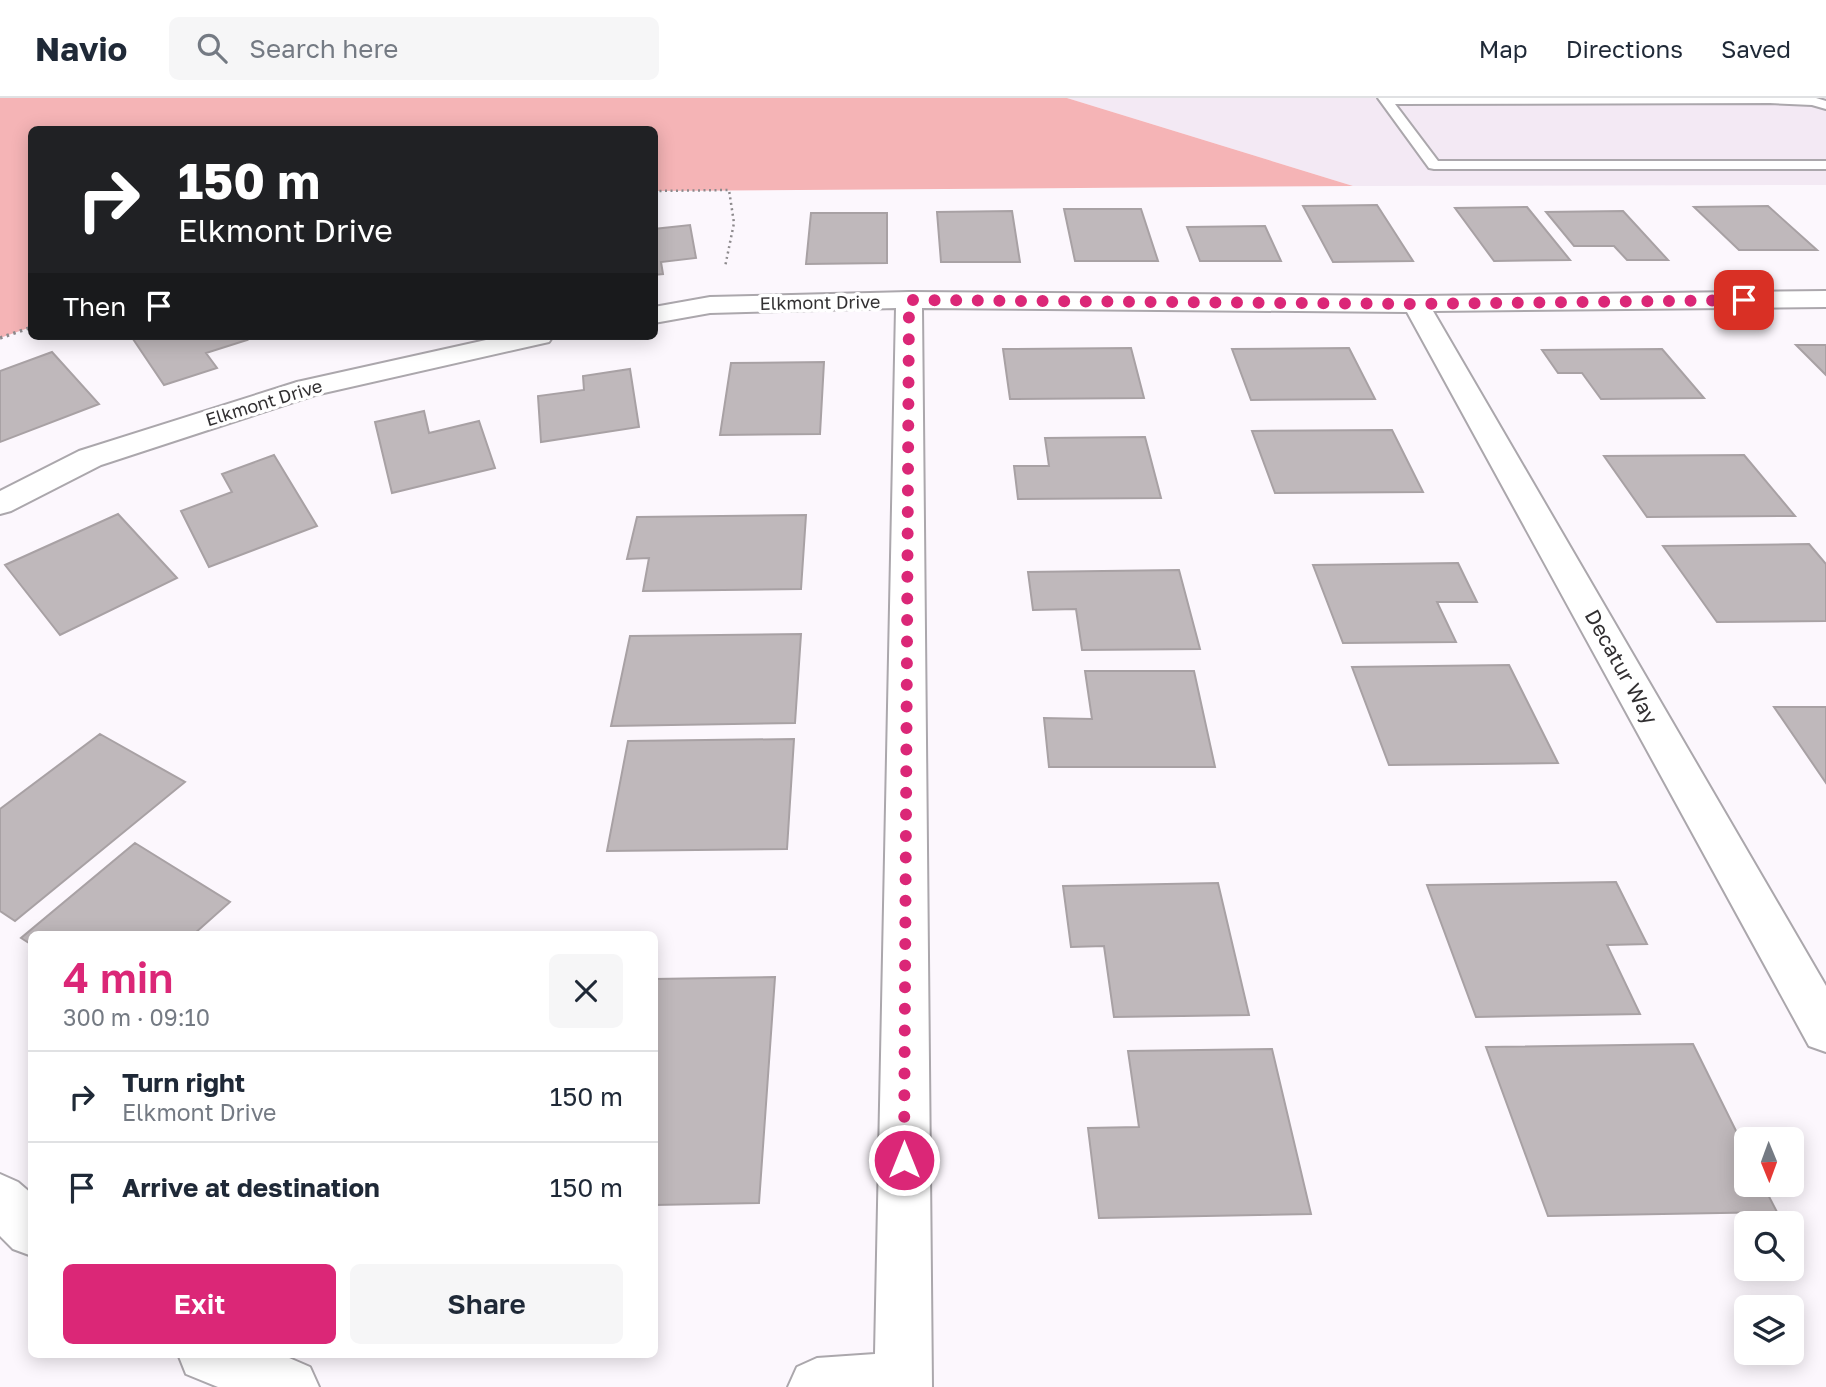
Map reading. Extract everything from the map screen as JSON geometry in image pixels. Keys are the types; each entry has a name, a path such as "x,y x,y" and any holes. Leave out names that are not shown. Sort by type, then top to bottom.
{"street":[{"name":"Elkmont Drive","path":"658,314 718,305 909,300 1416,304 1826,299"},
{"path":"817,1387 903,1384 909,300"},
{"name":"Decatur Way","path":"1416,304 1826,1030"},
{"name":"Elkmont Drive","path":"0,504 90,458 307,388 522,340"},
{"path":"0,1200 28,1226"},
{"path":"216,1358 290,1387"}],"lane":[{"path":"1384,99 1770,99 1813,101 1826,105"},
{"path":"1384,99 1434,165 1826,164"}],"path":[{"path":"658,191 729,190 734,223 718,305"},
{"path":"0,338 28,328"}],"shaded area":[{"path":"0,98 1067,98 1353,186 658,191 658,126 28,126 28,328 0,338"},
{"path":"1067,98 1826,98 1826,185 1353,186"}],"building":[{"path":"1377,205 1413,261 1333,262 1303,206"},
{"path":"1768,206 1817,250 1739,250 1694,207"},
{"path":"1527,207 1570,260 1494,261 1455,208"},
{"path":"1064,209 1141,209 1158,261 1075,261"},
{"path":"1012,211 1020,262 941,262 937,212"},
{"path":"1623,211 1668,260 1627,260 1614,246 1574,246 1546,212"},
{"path":"811,213 887,213 887,263 806,264"},
{"path":"690,225 696,258 661,262 663,274 658,275 658,229"},
{"path":"1265,226 1281,261 1200,261 1187,227"},
{"path":"134,340 247,340 206,353 217,368 164,385"},
{"path":"1796,345 1826,345 1826,375"},
{"path":"1131,348 1144,398 1010,399 1003,349"},
{"path":"1349,348 1375,399 1251,400 1232,349"},
{"path":"1662,349 1704,398 1601,399 1582,373 1558,373 1542,350"},
{"path":"52,352 99,404 0,442 0,371"},
{"path":"824,362 820,434 720,435 731,363"},
{"path":"630,369 639,427 541,442 538,396 584,390 583,376"},
{"path":"424,411 429,433 479,421 495,468 392,493 375,422"},
{"path":"1392,430 1423,492 1275,493 1252,431"},
{"path":"1145,437 1161,498 1018,499 1014,466 1049,466 1045,438"},
{"path":"274,455 317,526 209,567 181,511 232,492 222,474"},
{"path":"1744,455 1795,516 1647,517 1604,456"},
{"path":"118,514 177,578 60,635 5,565"},
{"path":"806,515 801,589 643,591 649,558 627,559 637,517"},
{"path":"1809,544 1826,564 1826,621 1717,622 1663,546"},
{"path":"1458,563 1477,602 1437,602 1456,642 1343,643 1313,565"},
{"path":"1179,570 1200,649 1082,650 1076,609 1033,610 1028,572"},
{"path":"801,634 795,723 611,726 630,636"},
{"path":"1509,665 1558,763 1389,765 1352,667"},
{"path":"1085,671 1194,671 1215,767 1049,767 1044,718 1092,719"},
{"path":"1774,707 1826,707 1826,783"},
{"path":"100,734 185,782 15,921 0,911 0,809"},
{"path":"794,739 787,849 607,851 628,741"},
{"path":"135,843 230,902 197,931 29,931"},
{"path":"1616,882 1647,944 1607,945 1640,1014 1476,1017 1427,885"},
{"path":"1218,883 1249,1015 1114,1017 1104,946 1071,947 1063,886"},
{"path":"28,932 28,942 21,938"},
{"path":"775,977 759,1203 658,1205 658,979"},
{"path":"1693,1044 1734,1127 1734,1197 1769,1197 1776,1211 1548,1216 1486,1047"},
{"path":"1272,1049 1311,1214 1099,1218 1088,1128 1139,1127 1128,1051"}],"route":[{"path":"904,1160 909,300 1416,304 1744,300"}]}
